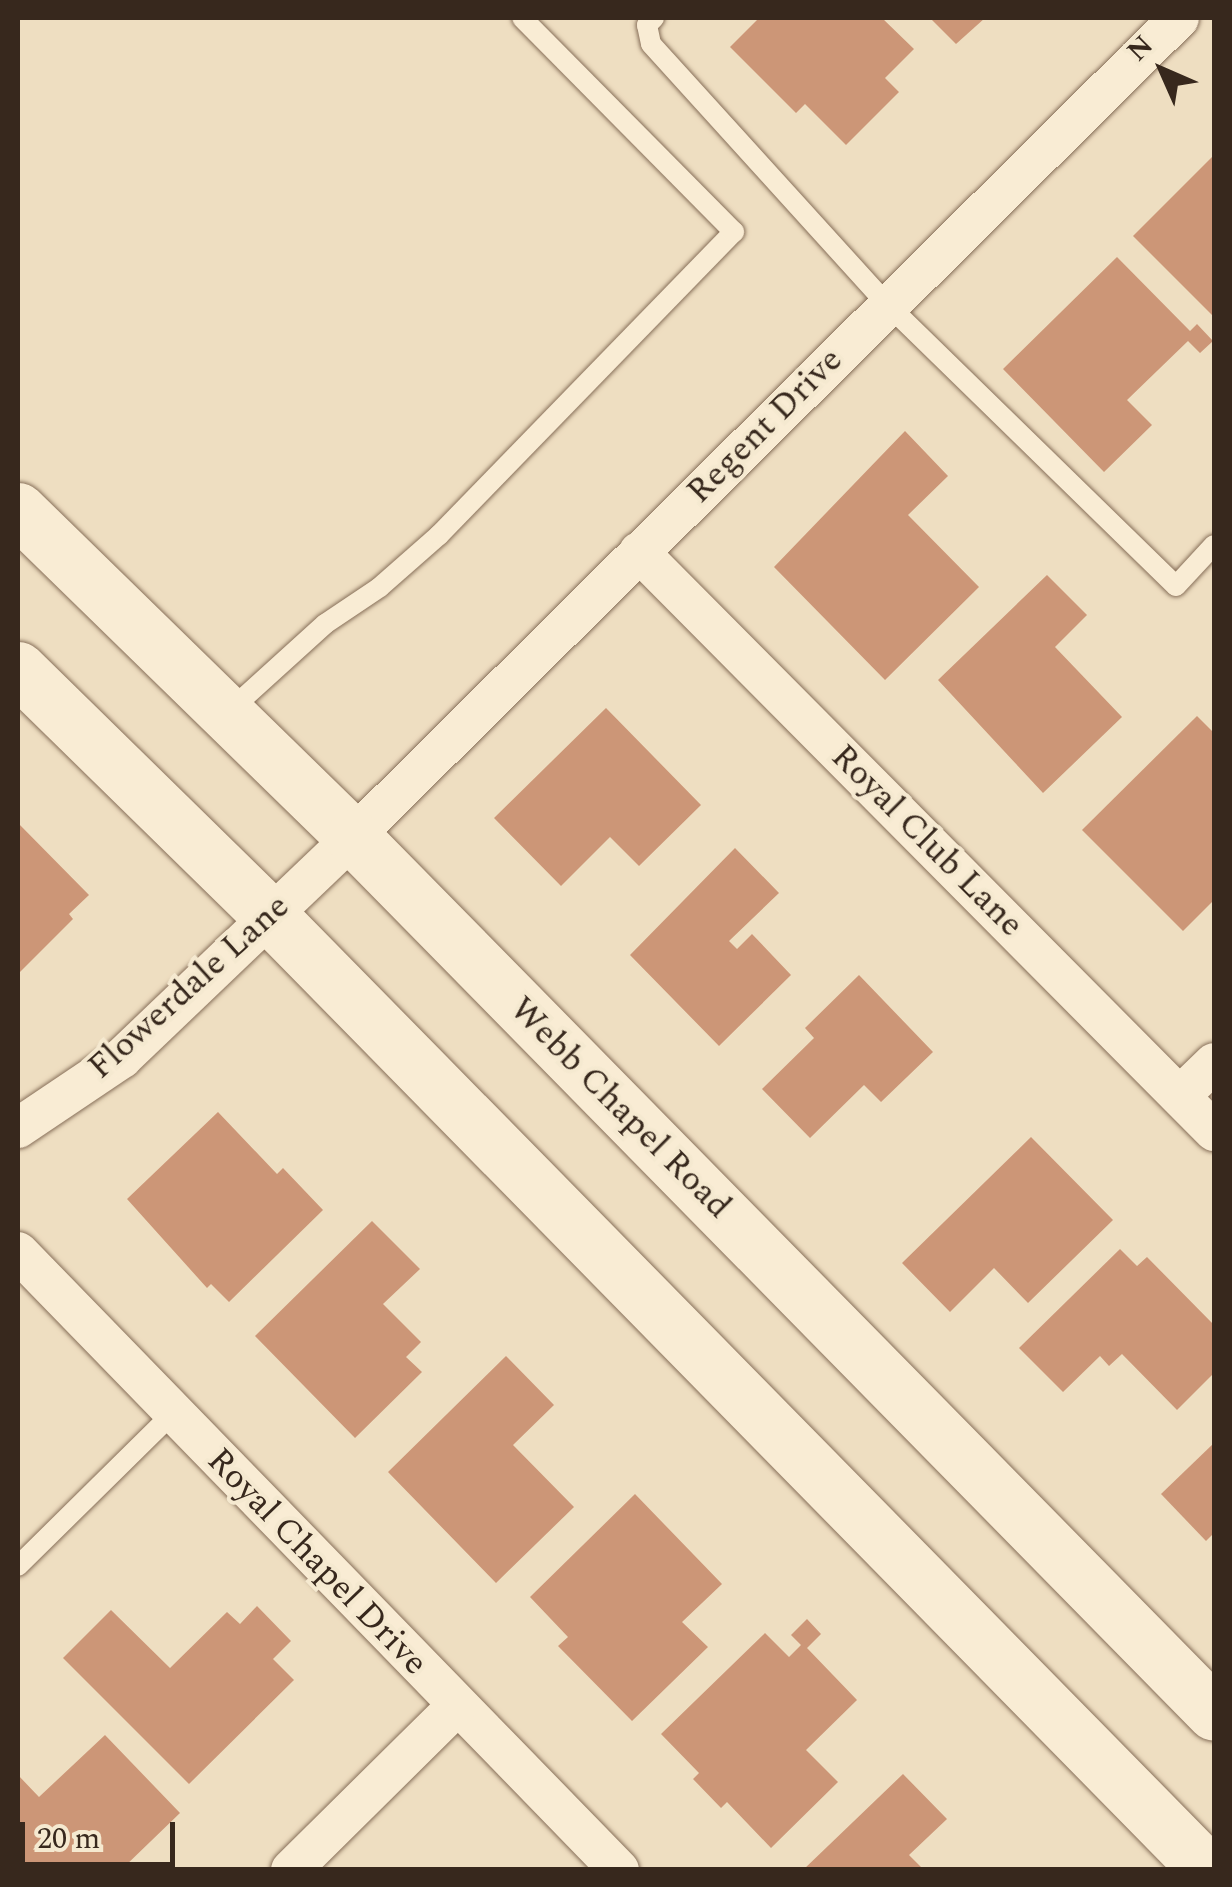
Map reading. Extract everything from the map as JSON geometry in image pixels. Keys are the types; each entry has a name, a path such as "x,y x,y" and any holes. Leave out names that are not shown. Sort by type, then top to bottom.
{"main road":[{"name":"Webb Chapel Road","path":"18,510 353,837 1214,1714"},
{"path":"18,668 268,914 1207,1870"}],"street":[{"name":"Regent Drive","path":"353,837 1179,18"},
{"name":"Royal Club Lane","path":"639,552 1214,1131"},
{"name":"Flowerdale Lane","path":"18,1128 122,1058 268,914 353,837"},
{"path":"1180,1096 1214,1062"},
{"name":"Royal Chapel Drive","path":"18,1252 619,1870"},
{"path":"292,1870 456,1706"}],"lane":[{"path":"226,713 324,624 380,588 438,535 734,232 522,18"},
{"path":"654,18 647,25 650,44 888,305 1176,586 1214,545"},
{"path":"18,1566 173,1413"}],"building":[{"path":"759,18 882,18 914,49 885,78 899,92 846,145 805,104 796,113 730,47"},
{"path":"930,18 985,18 956,44"},
{"path":"1214,155 1214,317 1133,236"},
{"path":"1117,257 1190,331 1197,324 1213,341 1200,353 1188,341 1127,400 1152,425 1104,472 1003,369"},
{"path":"905,431 948,476 908,515 979,587 885,680 774,567"},
{"path":"1047,575 1087,615 1055,647 1122,717 1043,793 938,680"},
{"path":"606,708 701,805 639,866 610,837 561,886 494,818"},
{"path":"1197,716 1214,733 1214,900 1183,931 1082,830"},
{"path":"18,823 89,895 69,914 73,919 18,974"},
{"path":"735,848 779,893 729,941 737,949 752,934 791,975 719,1046 630,955"},
{"path":"859,975 933,1052 881,1102 864,1085 810,1138 762,1089 814,1038 805,1028"},
{"path":"218,1112 277,1174 283,1168 323,1210 229,1302 211,1284 207,1288 127,1199"},
{"path":"1031,1137 1113,1220 1028,1303 994,1268 950,1312 902,1263"},
{"path":"372,1221 420,1269 383,1304 421,1342 406,1357 422,1372 355,1438 255,1336"},
{"path":"1120,1249 1137,1266 1147,1257 1214,1325 1214,1373 1177,1410 1122,1354 1109,1366 1100,1356 1063,1392 1019,1348"},
{"path":"506,1356 554,1405 513,1445 574,1507 496,1583 388,1472"},
{"path":"1214,1443 1214,1533 1206,1541 1161,1494"},
{"path":"635,1494 722,1584 682,1622 708,1647 632,1721 558,1646 568,1637 530,1597"},
{"path":"257,1606 291,1641 273,1659 294,1680 189,1784 63,1658 111,1610 170,1668 227,1612 240,1624"},
{"path":"807,1619 821,1634 807,1648 857,1700 806,1750 838,1782 771,1848 727,1802 721,1808 693,1779 699,1773 661,1734 765,1633 789,1657 801,1645 791,1635"},
{"path":"105,1735 180,1813 121,1870 19,1870 18,1775 39,1797"},
{"path":"903,1774 947,1819 909,1855 924,1870 803,1870"}]}
